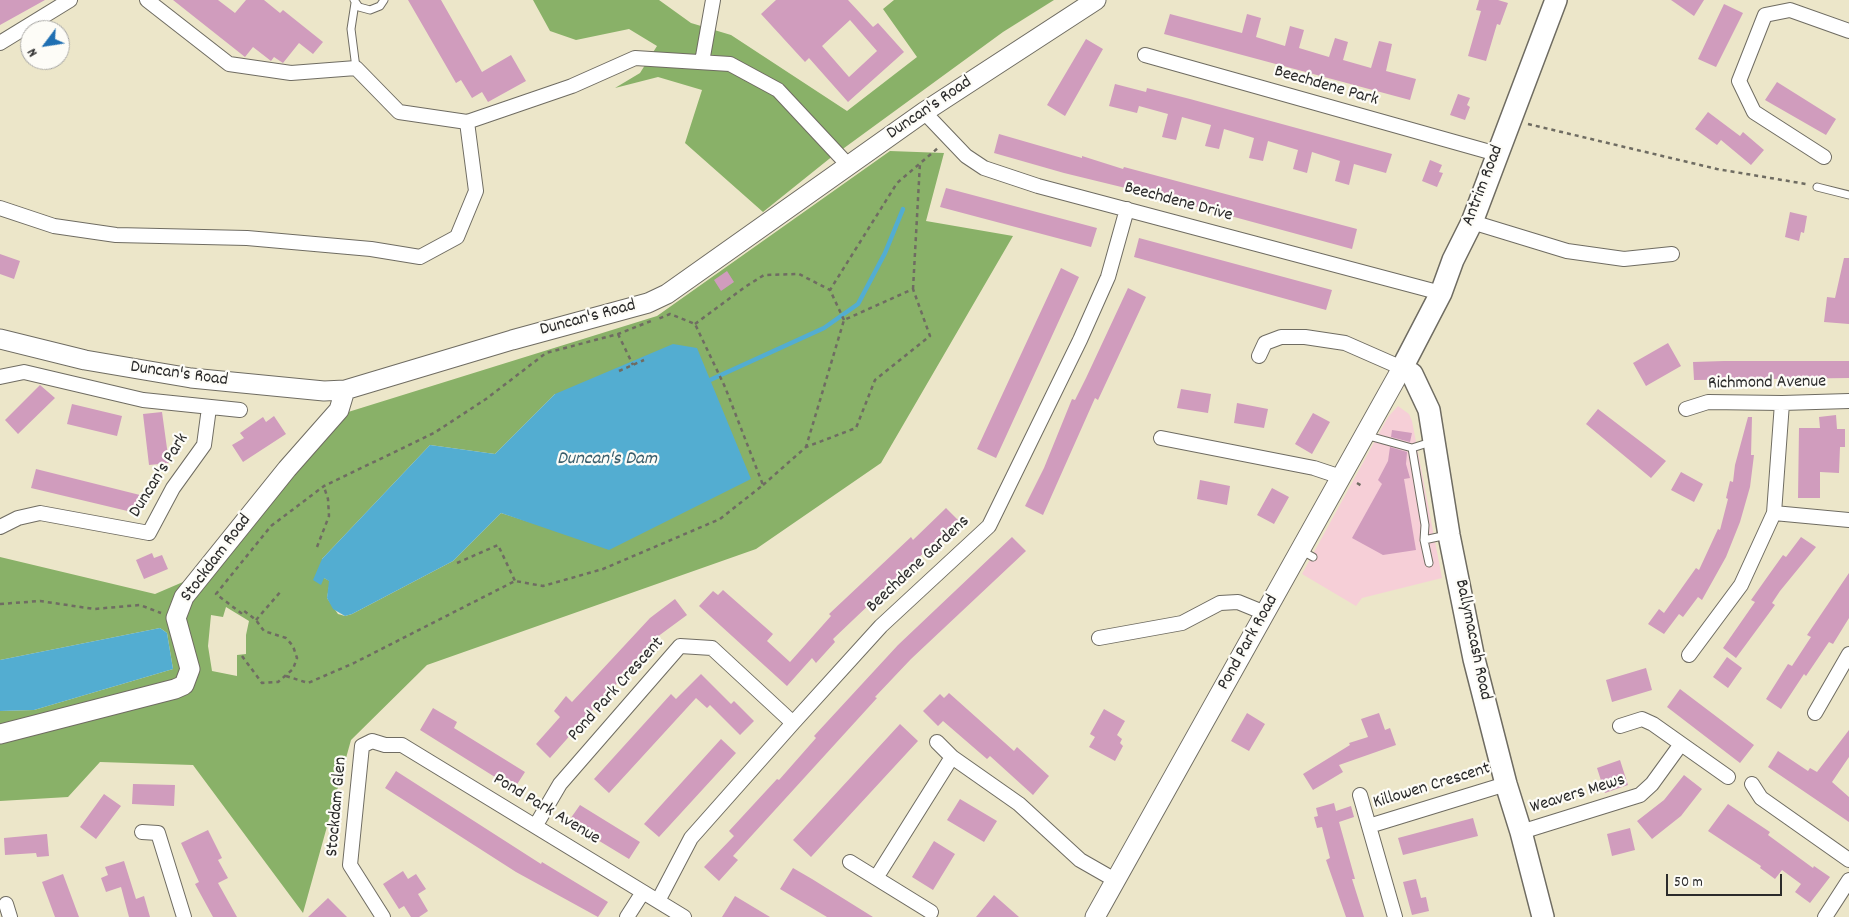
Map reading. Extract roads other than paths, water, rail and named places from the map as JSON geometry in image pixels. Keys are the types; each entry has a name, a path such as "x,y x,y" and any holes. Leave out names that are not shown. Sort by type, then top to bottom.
{"main road":[{"name":"Antrim Road","path":"1402,368 1441,294 1453,260 1472,222 1556,0"},
{"name":"Ballymacash Road","path":"1402,368 1412,374 1422,390 1428,410 1449,535 1474,659 1543,917"}],"street":[{"path":"0,43 70,0"},
{"path":"147,0 229,64 291,73 356,68 399,112 467,122 572,86 635,58 730,64 778,90 848,165"},
{"name":"Duncan's Road","path":"0,339 85,360 191,378 324,391 345,390 512,340 648,303 667,294 689,279 924,112 1096,0"},
{"path":"702,62 712,6"},
{"path":"1824,157 1754,112 1739,81 1765,16 1790,10 1849,31"},
{"name":"Beechdene Park","path":"1145,55 1497,154"},
{"name":"Beechdene Drive","path":"924,112 966,156 984,168 1038,186 1441,294"},
{"path":"0,208 54,226 116,234 247,238 371,249 420,257 457,237 476,191 467,122"},
{"name":"Beechdene Gardens","path":"658,901 691,838 881,626 990,526 1080,340 1108,277 1127,209"},
{"path":"1472,222 1567,251 1624,259 1672,254"},
{"path":"1259,356 1264,342 1281,337 1305,337 1345,343 1402,368"},
{"name":"Pond Park Road","path":"1101,915 1115,880 1265,613 1306,553 1341,477 1402,368"},
{"name":"Duncan's Park","path":"0,377 24,372 143,400 240,410"},
{"name":"Stockdam Road","path":"0,734 175,689 184,685 190,669 176,619 184,597 288,469 339,410 345,390"},
{"name":"Richmond Avenue","path":"1686,409 1708,402 1782,403 1849,401"},
{"path":"1690,655 1741,585 1774,513 1782,403"},
{"name":"Duncan's Park","path":"0,528 18,518 40,513 149,534 173,488 204,445 209,408"},
{"path":"1161,438 1314,468 1341,477"},
{"path":"1774,513 1849,520"},
{"path":"1099,638 1182,623 1220,603 1238,602 1265,613"},
{"name":"Pond Park Crescent","path":"536,825 560,784 680,646 712,648 793,723"},
{"path":"1815,713 1849,654"},
{"path":"1620,726 1642,719 1728,777"},
{"name":"Stockdam Glen","path":"383,917 350,865 350,851 362,746 372,741 385,745"},
{"path":"937,742 952,757 1020,804 1080,860 1115,880"},
{"name":"Weavers Mews","path":"1521,832 1640,795 1652,784 1681,744"},
{"name":"Pond Park Avenue","path":"385,745 402,745 684,917"},
{"path":"876,878 952,757"},
{"name":"Killowen Crescent","path":"1369,826 1506,784"},
{"path":"1752,784 1761,798 1849,860"},
{"name":"Killowen Crescent","path":"1360,795 1395,917"},
{"path":"142,832 158,833 184,917"},
{"path":"850,862 931,912"},
{"path":"1825,917 1849,880"},
{"path":"627,917 643,892"}],"lane":[{"path":"356,68 351,29 355,1 370,10 380,6 384,0"},
{"path":"712,6 722,0"},
{"path":"1817,187 1849,196"},
{"path":"1365,435 1412,448 1434,441"},
{"path":"1412,448 1425,525 1424,540 1429,563"},
{"path":"1424,540 1449,535"}],"water":[{"name":"Duncan's Dam","path":"673,344 697,348 751,479 609,550 501,513 453,561 352,614 345,616 333,609 327,598 329,581 324,578 321,585 313,580 322,559 430,445 495,454 555,394"},
{"path":"160,628 167,633 173,669 34,710 0,711 0,660"}],"waterway":[{"path":"710,380 824,328 858,304 885,253 903,209"}]}
